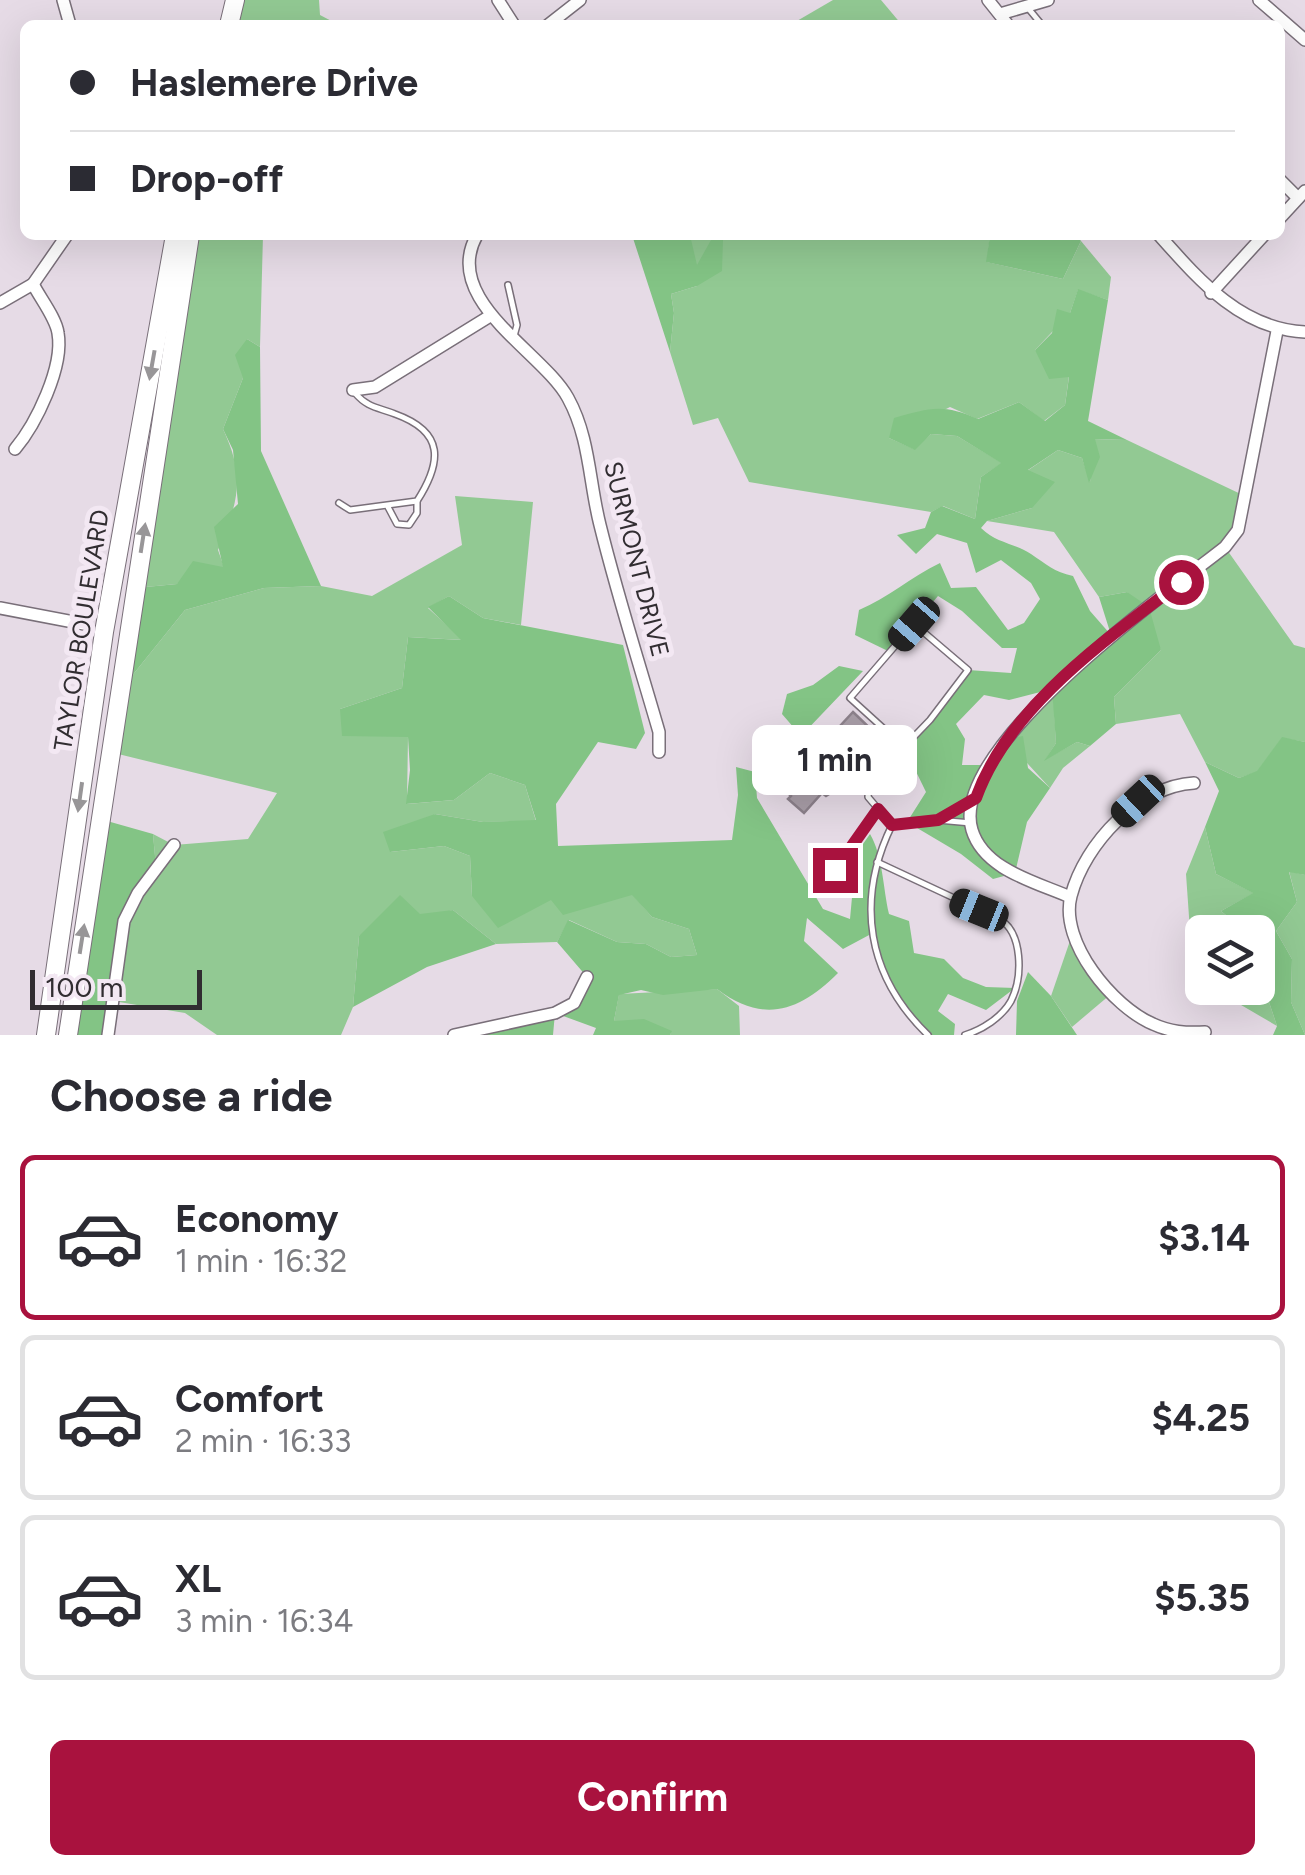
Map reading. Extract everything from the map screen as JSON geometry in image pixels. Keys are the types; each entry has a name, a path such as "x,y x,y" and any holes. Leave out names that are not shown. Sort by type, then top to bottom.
{"main road":[{"name":"TAYLOR BOULEVARD","path":"46,1035 104,632 175,240"},
{"name":"TAYLOR BOULEVARD","path":"68,1035 189,240"}],"street":[{"path":"554,20 580,0"},
{"path":"988,0 1004,20 1026,6 1048,0"},
{"path":"1259,0 1282,20"},
{"path":"1285,23 1305,40"},
{"path":"0,304 33,284 64,240"},
{"name":"SURMONT DRIVE","path":"476,240 471,268 490,316 566,393 582,425 595,504 659,732 659,752"},
{"path":"1163,240 1211,293 1276,331 1305,332"},
{"path":"1211,293 1259,240"},
{"path":"15,449 30,431 54,375 58,333 33,284"},
{"path":"353,390 376,386 490,316"},
{"path":"1070,898 992,861 972,823 976,798 988,765 1028,710 1225,546 1238,530 1276,331"},
{"path":"0,608 84,624"},
{"path":"1194,782 1170,784 1138,801 1110,827 1070,898 1073,932 1085,963 1111,994 1150,1024 1182,1034 1205,1032"},
{"path":"108,1035 124,921 138,893 174,845"},
{"path":"454,1035 555,1013 574,1003 587,977"}],"lane":[{"path":"1026,6 1038,20"},
{"path":"508,284 517,325 514,339"},
{"path":"353,390 366,406 415,424 436,445 438,462 417,500 417,513 409,525 397,524 388,507"},
{"path":"339,502 350,510 417,500"},
{"path":"892,825 868,797 868,783 904,747 930,720 968,670 914,624 850,698 904,747"},
{"path":"938,820 976,798"},
{"path":"835,870 878,809"},
{"path":"892,825 938,820 972,823"},
{"path":"892,825 878,862 871,934 882,974 928,1035"},
{"path":"878,862 999,918 1010,925 1016,936 1015,988 1010,1002 1001,1014 965,1035"}],"green space":[{"path":"235,0 319,0 320,15 330,20 230,20"},
{"path":"833,0 881,0 898,20 799,20"},
{"path":"189,240 263,240 260,347 247,339 243,378 223,429 237,476 234,504 218,550 224,567 177,584 135,588"},
{"path":"634,240 691,240 697,265 711,240 723,240 722,271 697,286 671,294 674,313 670,352"},
{"path":"691,240 989,240 987,262 1063,279 1081,241 1111,277 1108,300 1078,290 1070,313 1035,350 1069,376 1065,405 1044,421 1019,402 977,419 950,407 889,438 914,449 931,434 957,436 1002,463 981,477 975,519 943,506 931,512 749,482 718,418 693,425 670,352 674,313 671,294 697,286"},
{"path":"989,240 1081,241 1063,279 986,262"},
{"path":"1078,289 1108,300 1088,421 1127,440 1095,439 1100,457 1089,483 1082,458 1058,450 1028,470 1055,482 1032,508 987,521 981,528 1055,570 1073,576 1090,611 1111,635 1099,597 1127,592 1149,607 1161,650 1114,697 1116,724 1090,746 1077,742 1044,761 1056,743 1052,689 1009,700 984,695 956,724 965,739 962,765 988,765 1005,739 1023,736 1028,768 1050,788 1027,822 1015,873 993,879 961,854 907,822 926,792 904,747 968,670 1011,673 1017,648 1002,648 962,611 938,596 890,652 855,635 859,610 940,563 951,588 976,587 1008,630 1024,623 1040,599 1031,583 1001,560 976,573 967,543 937,534 916,554 897,535 925,528 931,512 942,506 975,519 981,477 1001,463 957,436 931,434 915,450 889,438 894,418 927,410 945,409 978,419 1019,402 1045,421 1065,405 1069,377 1049,379 1035,350 1052,333 1057,309 1070,313"},
{"path":"247,339 260,347 261,451 321,586 264,588 185,610 119,692 135,588 177,584 193,561 223,567 214,527 238,504 233,450 223,429 243,378 235,355"},
{"path":"1094,439 1127,440 1247,497 1225,547 1294,645 1305,648 1305,742 1282,738 1257,772 1239,778 1205,762 1180,714 1116,724 1114,697 1161,650 1127,592 1099,597 1054,532 987,521 1032,508 1027,471 1058,450 1082,458 1090,482"},
{"path":"455,496 533,502 521,625 483,618 449,596 428,608 463,640 408,637 402,688 340,709 408,736 407,804 454,800 490,773 525,785 536,821 483,822 435,814 390,852 444,846 470,856 472,896 604,901 632,894 652,917 689,929 697,955 671,957 646,944 617,942 569,920 557,942 496,944 453,910 359,936 353,1007 341,1035 217,1035 185,1013 113,1001 124,921 156,867 153,834 174,845 248,839 277,793 110,752 119,692 185,610 264,588 321,586 372,596 462,545"},
{"path":"449,596 483,618 623,645 645,733 636,749 598,742 556,804 558,846 732,840 738,795 736,767 755,772 757,798 823,909 850,919 856,854 870,834 880,862 889,914 909,921 914,953 944,959 963,978 986,987 1015,988 986,1010 948,994 938,1011 955,1024 954,1035 928,1035 882,974 871,934 843,949 807,918 804,941 838,973 809,997 780,1009 750,1007 717,989 663,995 641,990 619,995 614,1021 644,1019 672,1031 670,1035 593,1035 596,1028 555,1013 553,1035 454,1035 574,1003 587,977 557,942 568,920 617,942 646,944 671,957 697,955 689,929 652,917 632,895 563,915 551,900 498,928 472,896 470,856 444,846 390,852 383,832 435,814 483,822 536,820 525,785 490,773 454,800 406,804 408,737 342,736 340,709 402,688 408,637 461,640 428,607"},
{"path":"839,666 863,671 801,736 782,714 787,694 813,685"},
{"path":"1053,689 1056,743 1046,759 1077,742 1090,746 1063,768 1050,788 1005,739"},
{"path":"1282,737 1305,742 1305,875 1289,872 1297,902 1276,931 1292,959 1291,1002 1305,1035 1273,1035 1277,1026 1270,1005 1275,1005 1275,915 1226,915 1221,911 1253,893 1216,874 1205,827 1219,791 1205,762 1239,778 1257,771"},
{"path":"100,819 153,834 156,867 124,921 108,1035 68,1035"},
{"path":"1205,827 1216,874 1254,893 1221,911 1226,915 1189,915 1186,874"},
{"path":"1289,871 1305,875 1305,1035 1291,1002 1292,959 1276,931 1297,902"},
{"path":"400,895 420,914 453,910 496,944 427,967 353,1007 359,936"},
{"path":"1073,932 1111,994 1072,1027 1051,996"},
{"path":"1028,972 1051,996 1077,1035 1016,1035 1017,1001"},
{"path":"717,989 739,1006 740,1035 670,1035 671,1032 614,1021 619,994"},
{"path":"1241,1005 1270,1005 1277,1026"}],"building":[{"path":"853,712 876,734 845,768 851,773 837,789 826,796 822,793 804,813 788,799 791,796 787,792 792,786 788,782"}],"route":[{"path":"835,870 848,845 878,809 892,825 938,820 976,798 988,765 1028,710 1181,582"}]}
